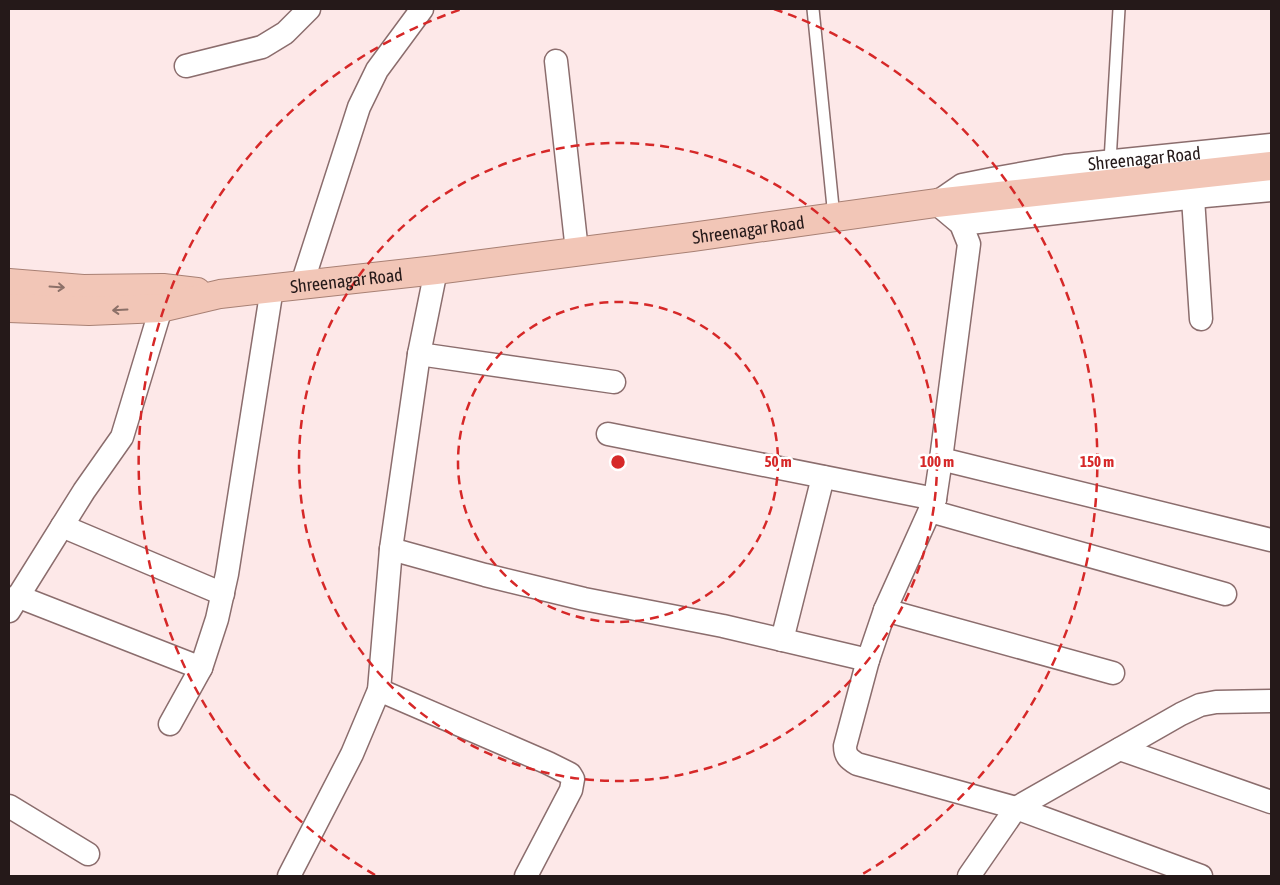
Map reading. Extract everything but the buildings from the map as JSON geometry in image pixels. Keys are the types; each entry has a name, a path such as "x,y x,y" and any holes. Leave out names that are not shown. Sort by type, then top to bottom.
{"highway":[{"path":"936,202 1271,166"},
{"name":"Shreenagar Road","path":"9,308 89,311 162,298 220,294 436,270 936,202"},
{"name":"Shreenagar Road","path":"9,283 162,298"}],"street":[{"path":"186,66 262,47 285,33 310,9"},
{"path":"302,284 359,107 377,70 422,9"},
{"path":"556,61 577,251"},
{"name":"Shreenagar Road","path":"936,202 962,185 1065,166 1271,145"},
{"path":"961,224 1271,190"},
{"path":"1193,198 1202,319"},
{"path":"936,202 961,224 969,244 941,459 932,505 884,610 868,660 845,752 848,758 857,764 1016,808 1201,876"},
{"path":"289,876 352,754 379,690 391,549 419,354 436,270"},
{"path":"170,724 201,668 223,594 272,288"},
{"path":"162,298 122,437 84,491 13,603 201,668"},
{"path":"419,354 614,382"},
{"path":"608,434 824,477 932,505 1225,594"},
{"path":"941,459 1271,540"},
{"path":"782,640 824,477"},
{"path":"62,526 223,594"},
{"path":"391,549 485,575 584,599 723,626 868,660"},
{"path":"884,610 1113,673"},
{"path":"379,690 570,774 573,780 571,790 526,876"},
{"path":"969,876 1016,808 1181,714 1200,706 1216,702 1271,701"},
{"path":"1120,749 1271,802"},
{"path":"9,806 88,854"}],"lane":[{"path":"813,9 834,217"},
{"path":"1110,161 1119,9"}]}
